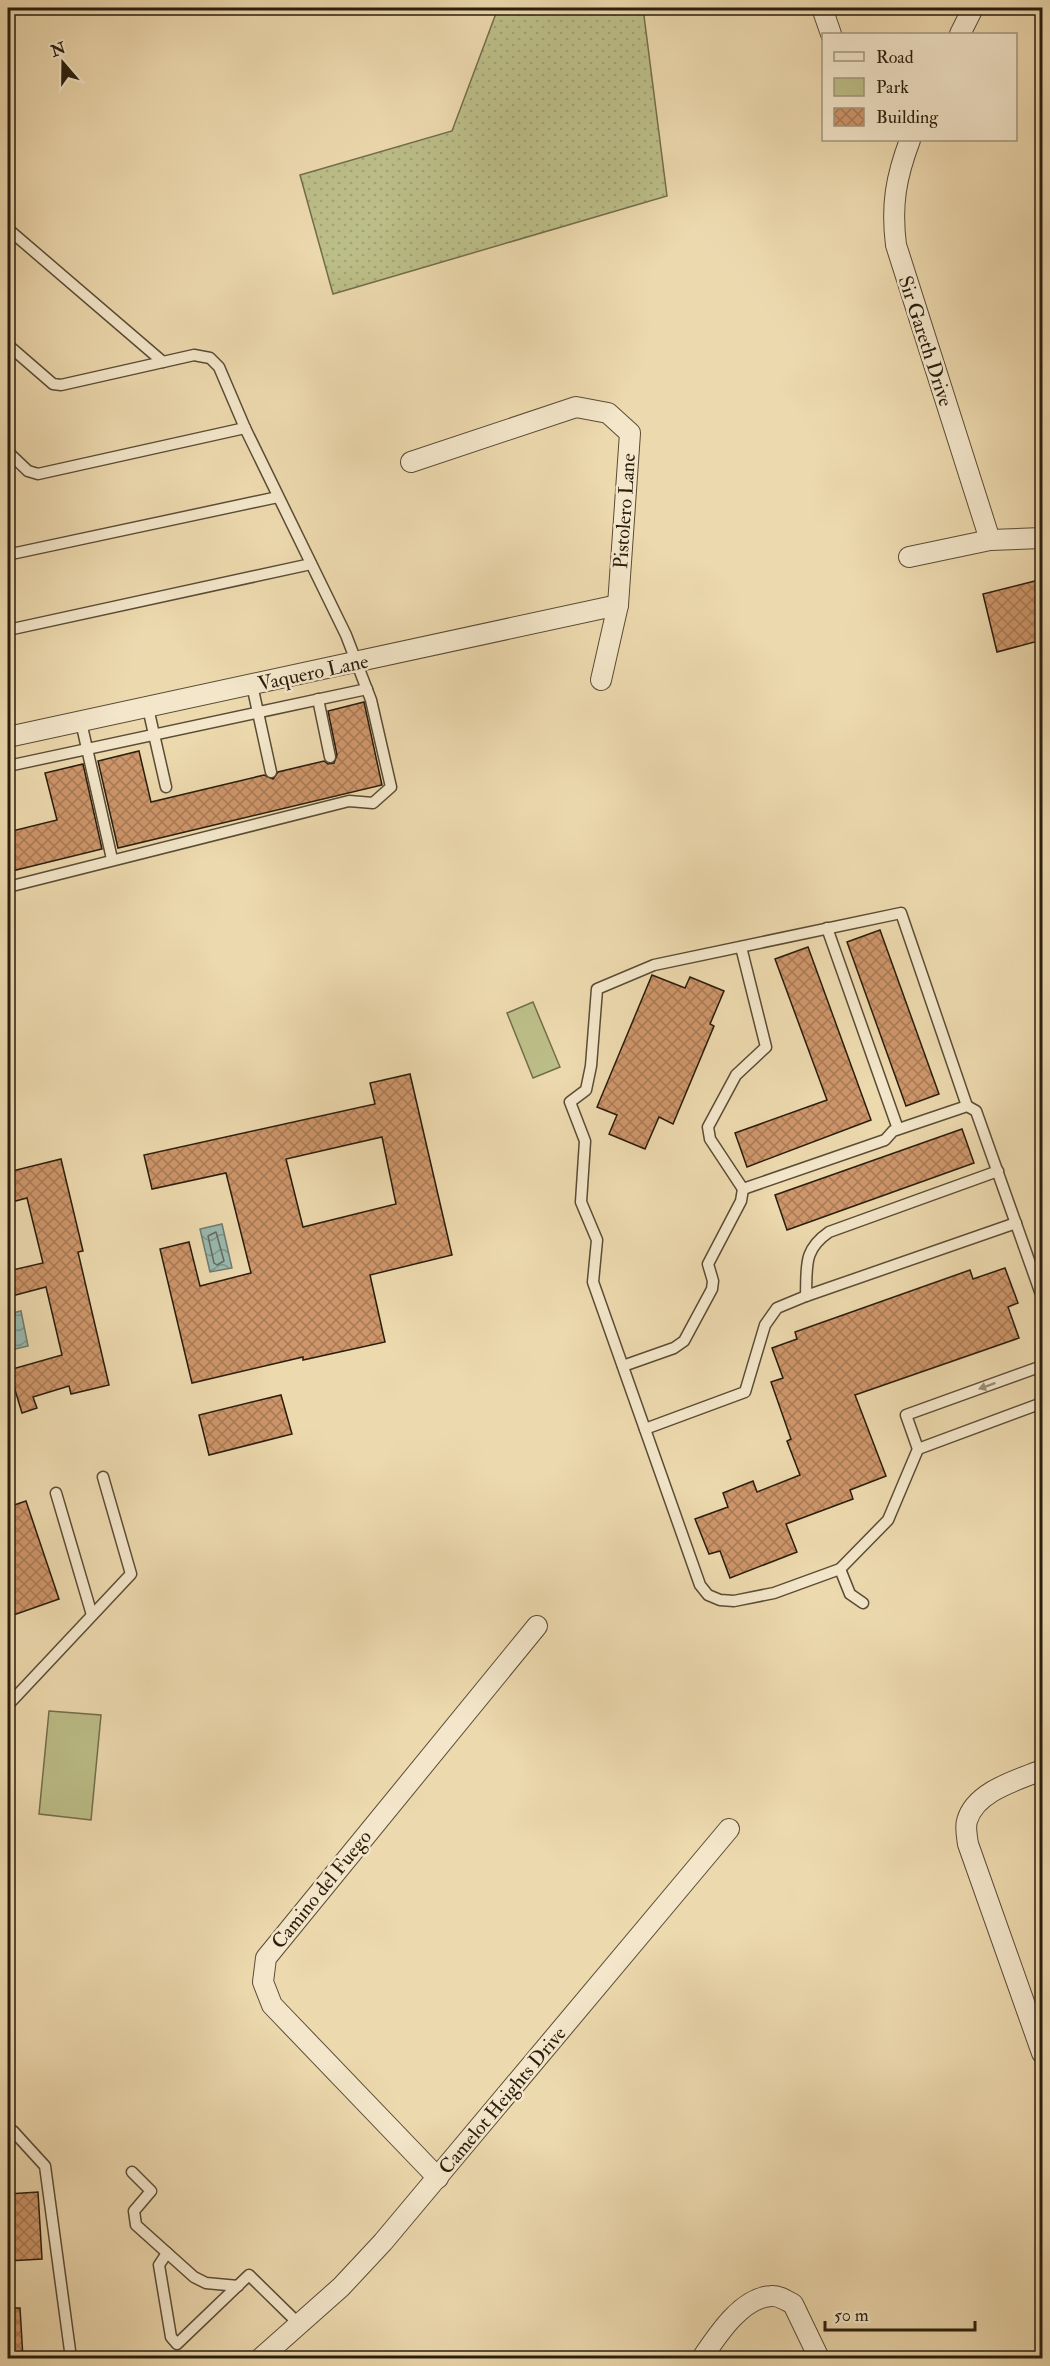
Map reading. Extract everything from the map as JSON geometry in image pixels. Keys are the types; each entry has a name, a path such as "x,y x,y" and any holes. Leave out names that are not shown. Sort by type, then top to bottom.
{"street":[{"path":"822,8 831,33"},
{"path":"960,33 973,8"},
{"name":"Sir Gareth Drive","path":"909,141 899,169 892,213 896,245 990,540"},
{"name":"Pistolero Lane","path":"411,462 576,407 608,413 630,433 618,605 601,680"},
{"path":"909,556 990,540 1042,538"},
{"name":"Vaquero Lane","path":"8,737 618,605"},
{"name":"Camino del Fuego","path":"438,2178 272,2006 263,1982 266,1958 537,1626"},
{"path":"1042,1770 1001,1788 974,1805 966,1822 968,1844 1042,2053"},
{"name":"Camelot Heights Drive","path":"261,2358 340,2287 438,2178 729,1828"},
{"path":"702,2358 738,2313 754,2300 773,2295 793,2304 819,2358"}],"lane":[{"path":"8,229 163,362"},
{"path":"8,345 53,384 61,385 194,355 210,358 219,368 244,428 356,662 367,689 391,787 382,798 373,804 350,801 8,887"},
{"path":"8,452 28,471 38,474 244,428"},
{"path":"8,550 16,553 278,497"},
{"path":"8,630 311,564"},
{"path":"252,685 271,772"},
{"path":"8,766 367,689"},
{"path":"318,699 330,757"},
{"path":"148,708 166,787"},
{"path":"81,722 112,859"},
{"path":"1042,1297 976,1111 967,1106 901,913 654,965 597,989 591,1066 586,1090 570,1102 585,1141 581,1202 597,1240 593,1282 700,1585 708,1595 720,1600 734,1601 755,1597 840,1569 888,1520 918,1449 906,1415 1042,1366"},
{"path":"828,928 898,1129"},
{"path":"623,1366 674,1348 684,1341 712,1289 714,1281 708,1264 741,1201 743,1189 710,1139 708,1127 736,1076 766,1047 741,947"},
{"path":"743,1189 885,1140 898,1129 967,1106"},
{"path":"806,1296 808,1255 816,1241 830,1232 998,1171"},
{"path":"645,1429 745,1392 765,1324 777,1308 1016,1223"},
{"path":"918,1449 1042,1404"},
{"path":"8,1705 131,1574 103,1477"},
{"path":"56,1493 92,1615"},
{"path":"840,1569 850,1594 863,1603"},
{"path":"8,2132 13,2131 45,2166 71,2358"},
{"path":"132,2172 151,2191 134,2211 135,2225 194,2277 206,2283 238,2286"},
{"path":"167,2253 159,2265 171,2337 177,2344 249,2275 299,2324"}],"green space":[{"path":"498,8 643,8 667,196 333,294 300,175 452,131"},
{"path":"533,1002 560,1067 533,1078 507,1013"},
{"path":"49,1711 101,1715 91,1820 39,1814"}],"water":[{"path":"222,1224 232,1268 210,1272 200,1229"},
{"path":"21,1311 28,1346 11,1350 8,1314"}],"building":[{"path":"1039,580 1042,594 1042,640 997,652 983,594"},
{"path":"364,702 382,785 118,848 98,761 139,751 151,802 264,775 273,779 278,772 324,761 328,764 334,763 337,755 328,711"},
{"path":"83,764 102,849 8,872 8,832 57,820 45,773"},
{"path":"880,930 939,1094 906,1106 847,942"},
{"path":"808,947 871,1120 747,1167 735,1133 827,1100 775,959"},
{"path":"652,975 685,988 690,977 724,991 710,1024 714,1026 673,1124 659,1117 645,1149 609,1134 617,1115 597,1107"},
{"path":"410,1074 452,1255 370,1275 385,1342 303,1360 303,1357 192,1383 160,1249 189,1242 200,1286 251,1273 226,1173 152,1189 144,1155 375,1104 370,1083","holes":["382,1137 396,1204 303,1227 286,1159"]},
{"path":"962,1129 974,1163 787,1230 775,1195"},
{"path":"61,1159 83,1251 78,1252 109,1385 71,1394 69,1386 33,1397 37,1408 22,1413 9,1370 62,1355 46,1287 8,1297 8,1271 43,1263 27,1198 8,1203 8,1172"},
{"path":"1005,1268 1018,1303 1008,1307 1019,1338 855,1395 886,1476 850,1490 853,1499 786,1524 797,1552 730,1578 720,1551 709,1554 695,1519 728,1507 723,1493 753,1481 757,1492 800,1475 787,1441 791,1439 771,1382 783,1378 772,1348 797,1339 795,1332 970,1270 973,1279"},
{"path":"281,1395 292,1434 209,1455 199,1415"},
{"path":"26,1501 59,1599 8,1617 8,1507"},
{"path":"38,2192 42,2259 8,2261 8,2194"},
{"path":"8,2308 20,2308 23,2358 8,2358"}]}
